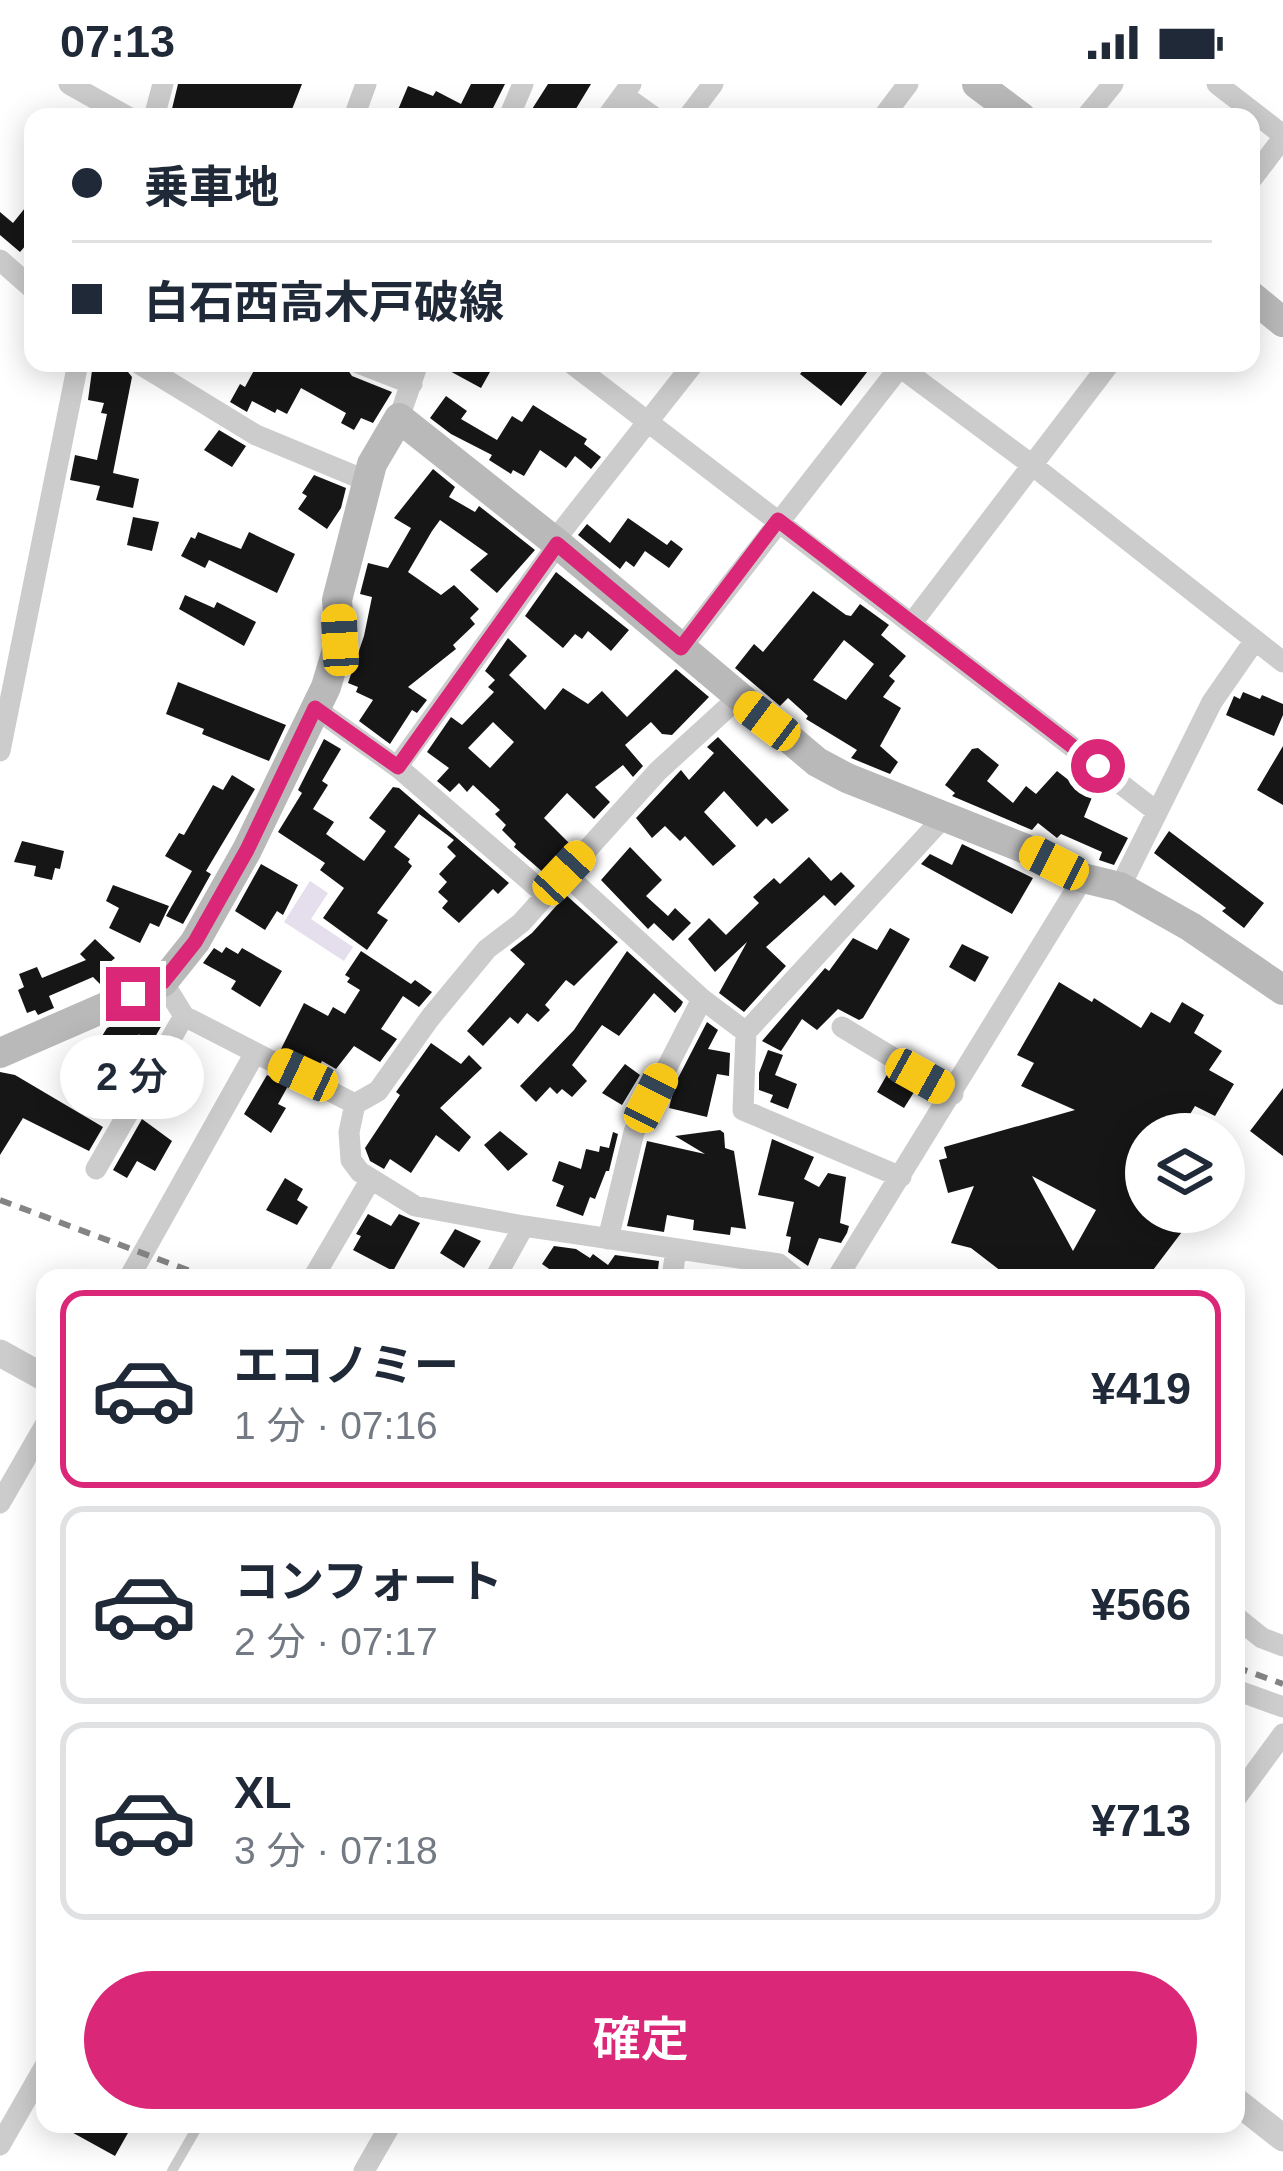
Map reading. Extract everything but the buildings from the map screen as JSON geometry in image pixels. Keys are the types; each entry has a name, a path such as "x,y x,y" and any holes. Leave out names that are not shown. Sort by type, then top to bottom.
{"main road":[{"path":"977,84 1009,108"},
{"path":"0,1053 163,982 195,942 247,850 326,687 340,640 337,600 372,464 399,418 556,542 817,761 1083,878 1120,887 1283,990"}],"street":[{"path":"69,84 112,108"},
{"path":"695,108 713,84"},
{"path":"890,108 908,84"},
{"path":"1093,108 1113,84"},
{"path":"1217,84 1247,108"},
{"path":"1260,168 1283,136"},
{"path":"0,260 24,281"},
{"path":"0,751 76,372"},
{"path":"153,372 256,435 368,481"},
{"path":"583,372 1156,812"},
{"path":"398,767 556,542 687,372"},
{"path":"681,648 895,372"},
{"path":"910,372 1283,662"},
{"path":"912,623 1104,372"},
{"path":"399,418 415,374"},
{"path":"1120,887 1212,702 1255,640"},
{"path":"355,1104 378,1091 487,949 521,923 658,771 738,698"},
{"path":"315,708 398,767 545,894"},
{"path":"901,1177 743,1110 746,1032 943,818"},
{"path":"564,873 702,999 746,1032"},
{"path":"843,1269 1083,878"},
{"path":"163,982 184,1016 355,1104"},
{"path":"608,1239 634,1132 702,999"},
{"path":"96,1169 184,1016"},
{"path":"842,1027 953,1094"},
{"path":"134,1269 255,1053"},
{"path":"355,1104 351,1160 370,1179 415,1206 779,1264 785,1269"},
{"path":"318,1269 370,1179"},
{"path":"500,1269 524,1226"},
{"path":"673,1269 676,1250"},
{"path":"0,1353 36,1373"},
{"path":"0,1503 36,1441"},
{"path":"1245,1624 1273,1642"},
{"path":"1245,1693 1283,1707"},
{"path":"1245,1786 1283,1734"},
{"path":"0,2145 36,2082"},
{"path":"1245,2108 1283,2138"},
{"path":"364,2171 386,2133"}],"lane":[{"path":"172,2171 194,2133"}],"shaded area":[{"path":"310,881 328,893 311,919 353,947 344,961 284,922"}],"railway":[{"path":"0,1200 185,1269"},
{"path":"1245,1670 1283,1684"}],"route":[{"path":"133,994 163,982 195,942 247,850 315,708 398,767 557,544 681,648 778,520 1098,766"}]}
